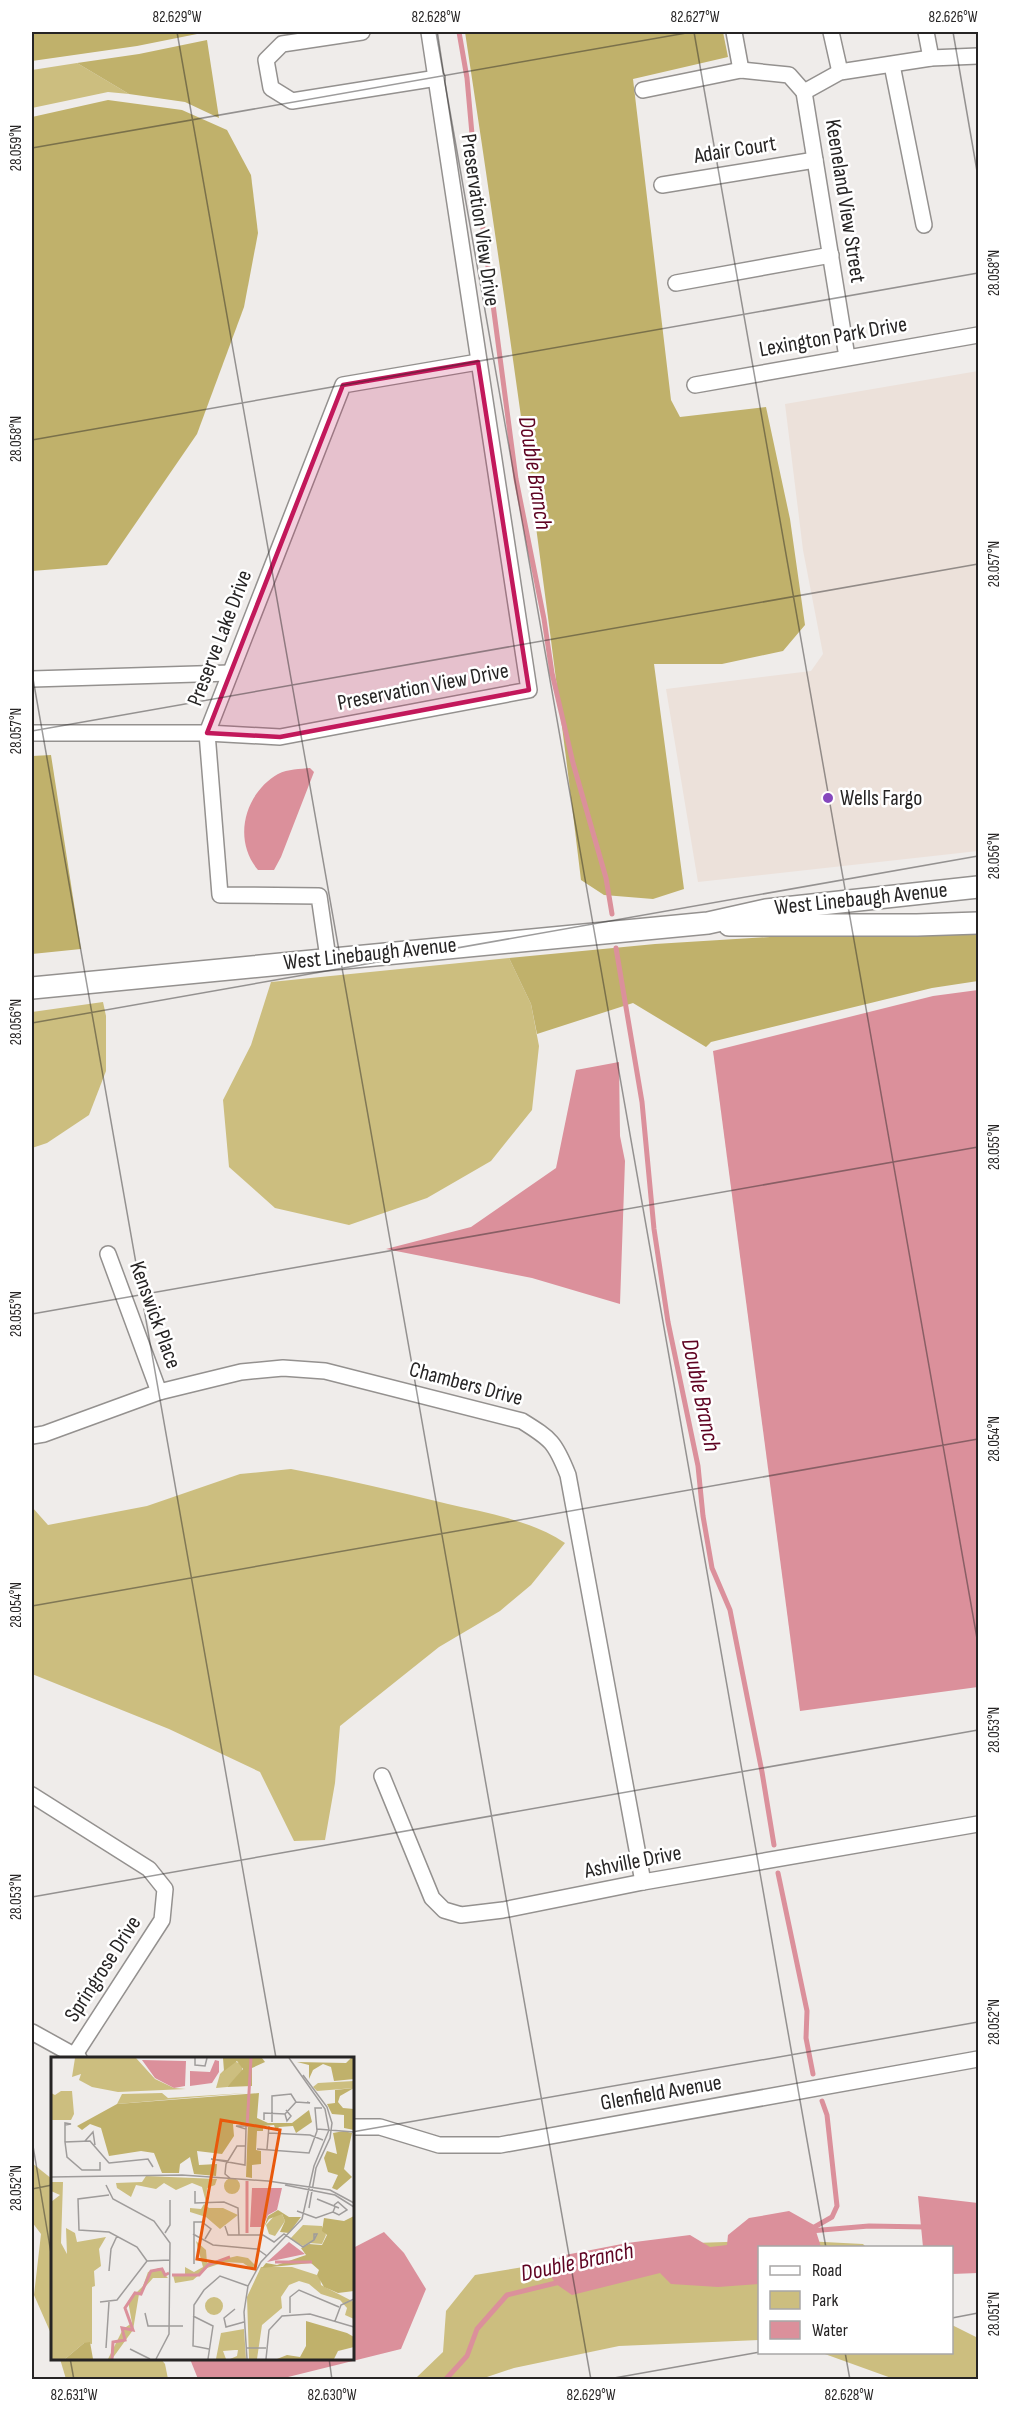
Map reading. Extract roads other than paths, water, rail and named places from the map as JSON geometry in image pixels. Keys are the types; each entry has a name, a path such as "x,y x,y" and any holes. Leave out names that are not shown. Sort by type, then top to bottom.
{"main road":[{"name":"West Linebaugh Avenue","path":"32,988 708,923 766,910 978,887"},
{"name":"West Linebaugh Avenue","path":"708,923 741,927 978,923"}],"street":[{"path":"362,32 282,44 266,60 271,88 292,101 437,78"},
{"name":"Preservation View Drive","path":"32,733 207,733 280,737 529,690 429,32"},
{"path":"734,32 741,70"},
{"path":"831,32 840,72 931,58 978,56"},
{"path":"926,32 931,58"},
{"path":"892,65 924,225"},
{"path":"643,90 741,70 789,75 804,92"},
{"name":"Keeneland View Street","path":"840,72 804,92 847,357"},
{"name":"Adair Court","path":"662,185 815,160"},
{"path":"676,283 831,255"},
{"name":"Lexington Park Drive","path":"694,385 978,335"},
{"name":"Preserve Lake Drive","path":"328,958 319,896 220,895 207,733 343,385 478,362"},
{"path":"32,679 230,673"},
{"name":"Kenswick Place","path":"108,1254 159,1392"},
{"name":"Chambers Drive","path":"32,1436 44,1434 159,1392 241,1372 303,1368 325,1371 522,1421 547,1436 560,1454 568,1475 643,1882"},
{"name":"Ashville Drive","path":"382,1776 432,1898 444,1911 460,1915 503,1910 643,1882 978,1824"},
{"name":"Springrose Drive","path":"32,1795 150,1869 165,1889 162,1920 77,2057"},
{"path":"32,2032 77,2057"},
{"name":"Glenfield Avenue","path":"354,2127 380,2127 440,2145 500,2145 978,2059"}],"water":[{"path":"310,768 314,772 281,857 274,870 258,870 250,858 244,831 250,805 257,793 278,774"},
{"path":"978,990 978,1687 800,1711 713,1051 933,996"},
{"path":"619,1062 620,1136 625,1161 620,1304 532,1278 386,1249 471,1227 556,1168 576,1070"},
{"path":"918,2196 978,2203 978,2273 953,2274 953,2246 923,2246"},
{"path":"789,2211 814,2225 821,2246 758,2246 758,2284 718,2287 671,2284 660,2273 572,2295 556,2284 552,2278 560,2256 627,2243 690,2235 710,2247 727,2245 728,2235 749,2218"},
{"path":"384,2232 404,2253 426,2289 401,2349 280,2379 198,2379 190,2360 354,2360 354,2247"}],"waterway":[{"name":"Double Branch","path":"459,32 467,78 475,168 516,479 544,619 552,673 573,763 606,878 612,914"},
{"name":"Double Branch","path":"616,948 642,1102 654,1229 668,1322 698,1466 703,1516 712,1568 730,1610 774,1845"},
{"name":"Double Branch","path":"778,1873 807,2011 806,2038 813,2074"},
{"name":"Double Branch","path":"811,2229 832,2217 837,2206 827,2115 822,2101"},
{"name":"Double Branch","path":"810,2231 869,2226 926,2227"},
{"name":"Double Branch","path":"445,2380 467,2356 477,2329 507,2295 560,2282"}],"place":[{"name":"Wells Fargo","path":"828,798"}]}
